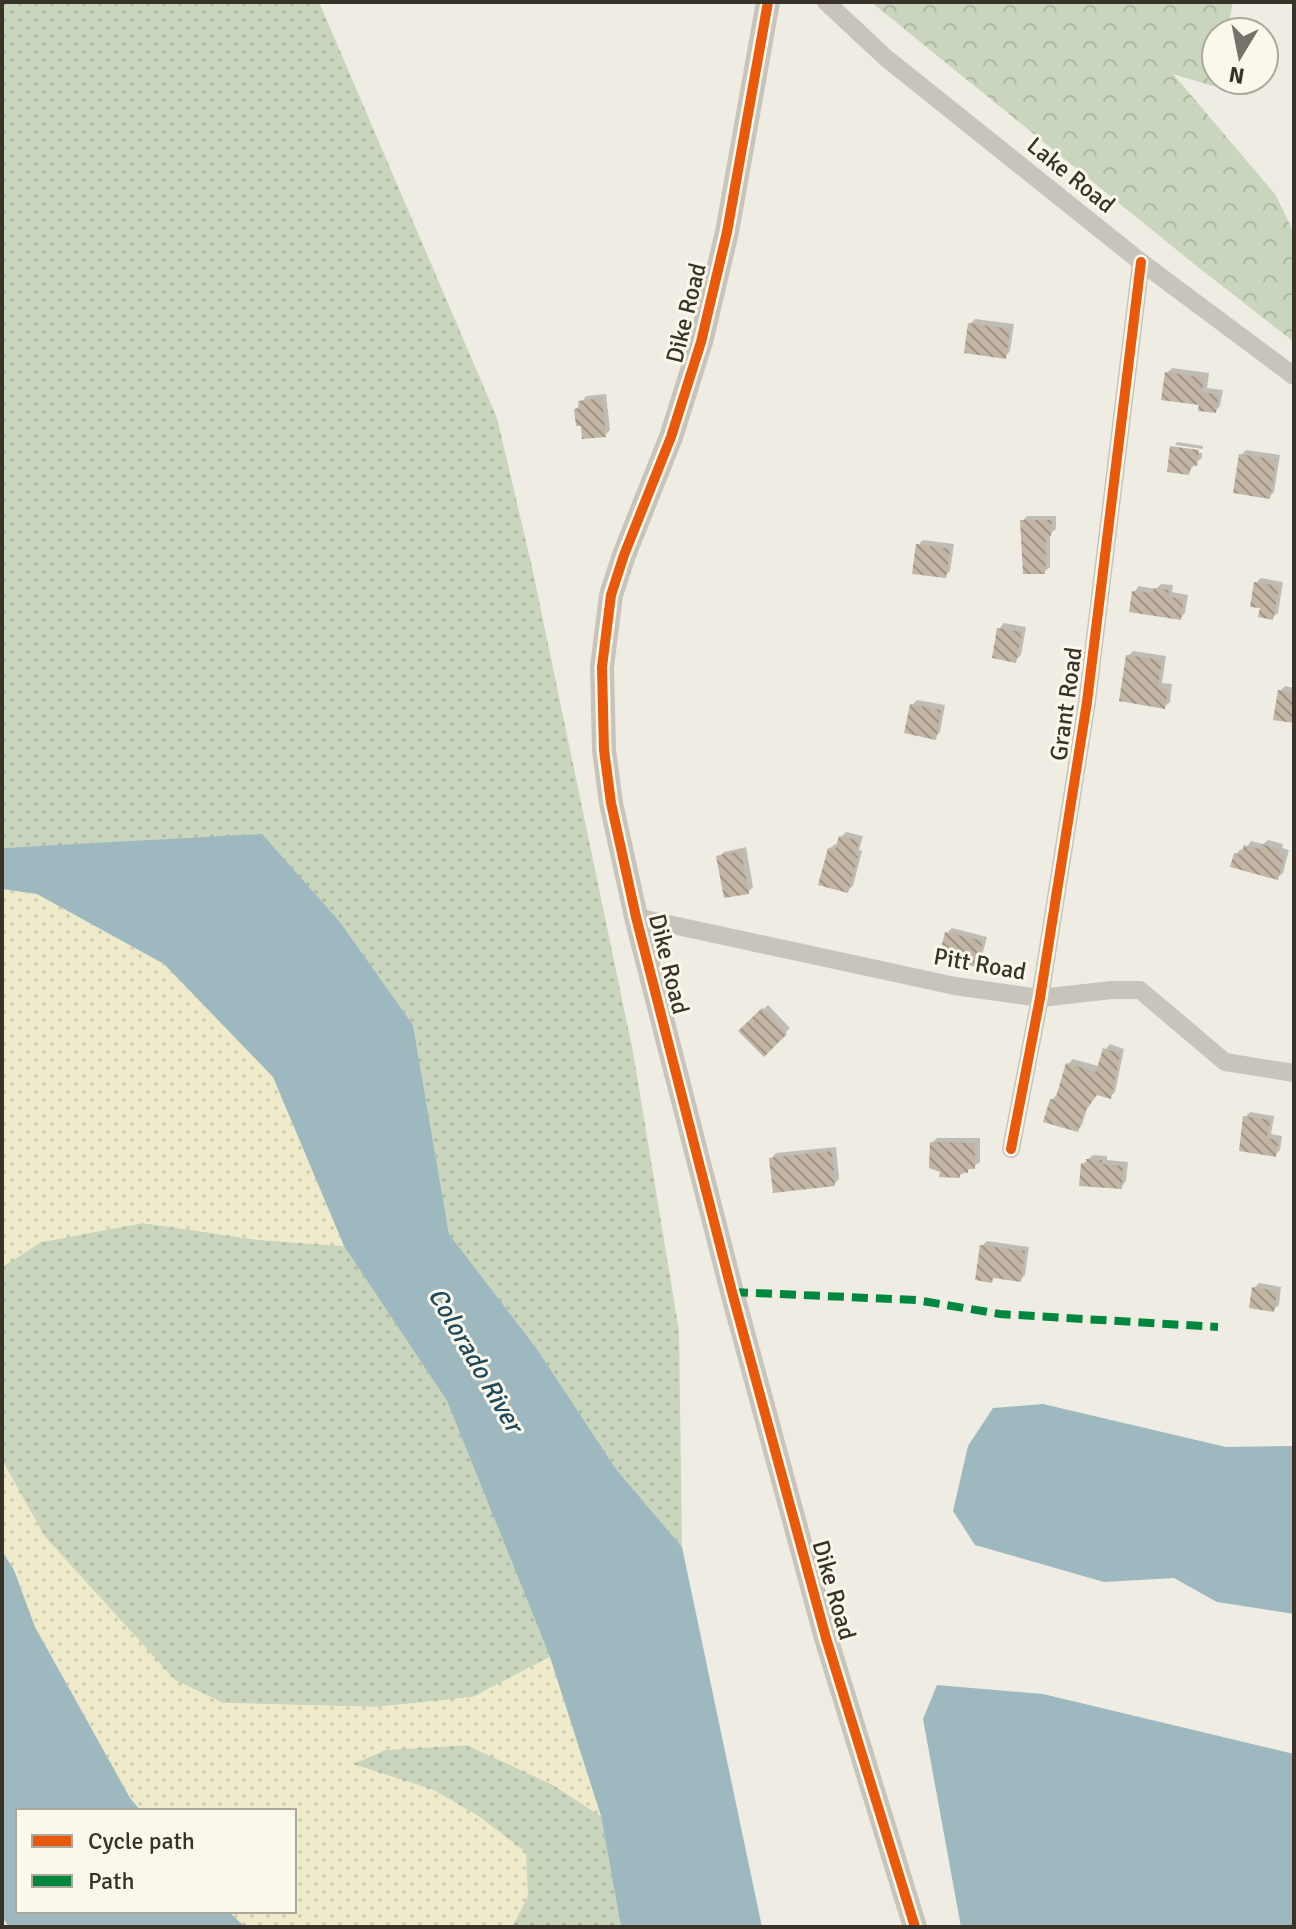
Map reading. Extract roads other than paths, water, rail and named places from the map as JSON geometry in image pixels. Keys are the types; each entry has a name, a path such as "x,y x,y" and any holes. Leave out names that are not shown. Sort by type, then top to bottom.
{"street":[{"name":"Dike Road","path":"768,2 727,232 701,342 671,437 611,595 605,631 601,707 604,750 611,803 636,917 732,1292 822,1623 915,1927"},
{"name":"Lake Road","path":"826,2 886,58 1141,262 1294,376"},
{"name":"Grant Road","path":"1011,1149 1040,998 1087,702 1141,262"},
{"name":"Pitt Road","path":"636,917 955,986 1040,998 1140,990 1225,1062 1294,1073"}],"water":[{"name":"Colorado River","path":"262,834 340,922 413,1025 449,1234 537,1349 616,1469 682,1547 762,1927 621,1927 601,1816 550,1657 447,1401 344,1246 273,1077 164,964 37,894 2,889 2,848"},
{"path":"1043,1404 1226,1447 1294,1446 1294,1614 1217,1602 1174,1578 1104,1582 975,1545 953,1511 968,1446 993,1408"},
{"path":"2,1551 14,1570 35,1627 130,1798 139,1809 16,1809 16,1913 230,1913 245,1927 9,1927 2,1917"},
{"path":"937,1685 1043,1694 1294,1754 1294,1927 961,1927 923,1719"}]}
